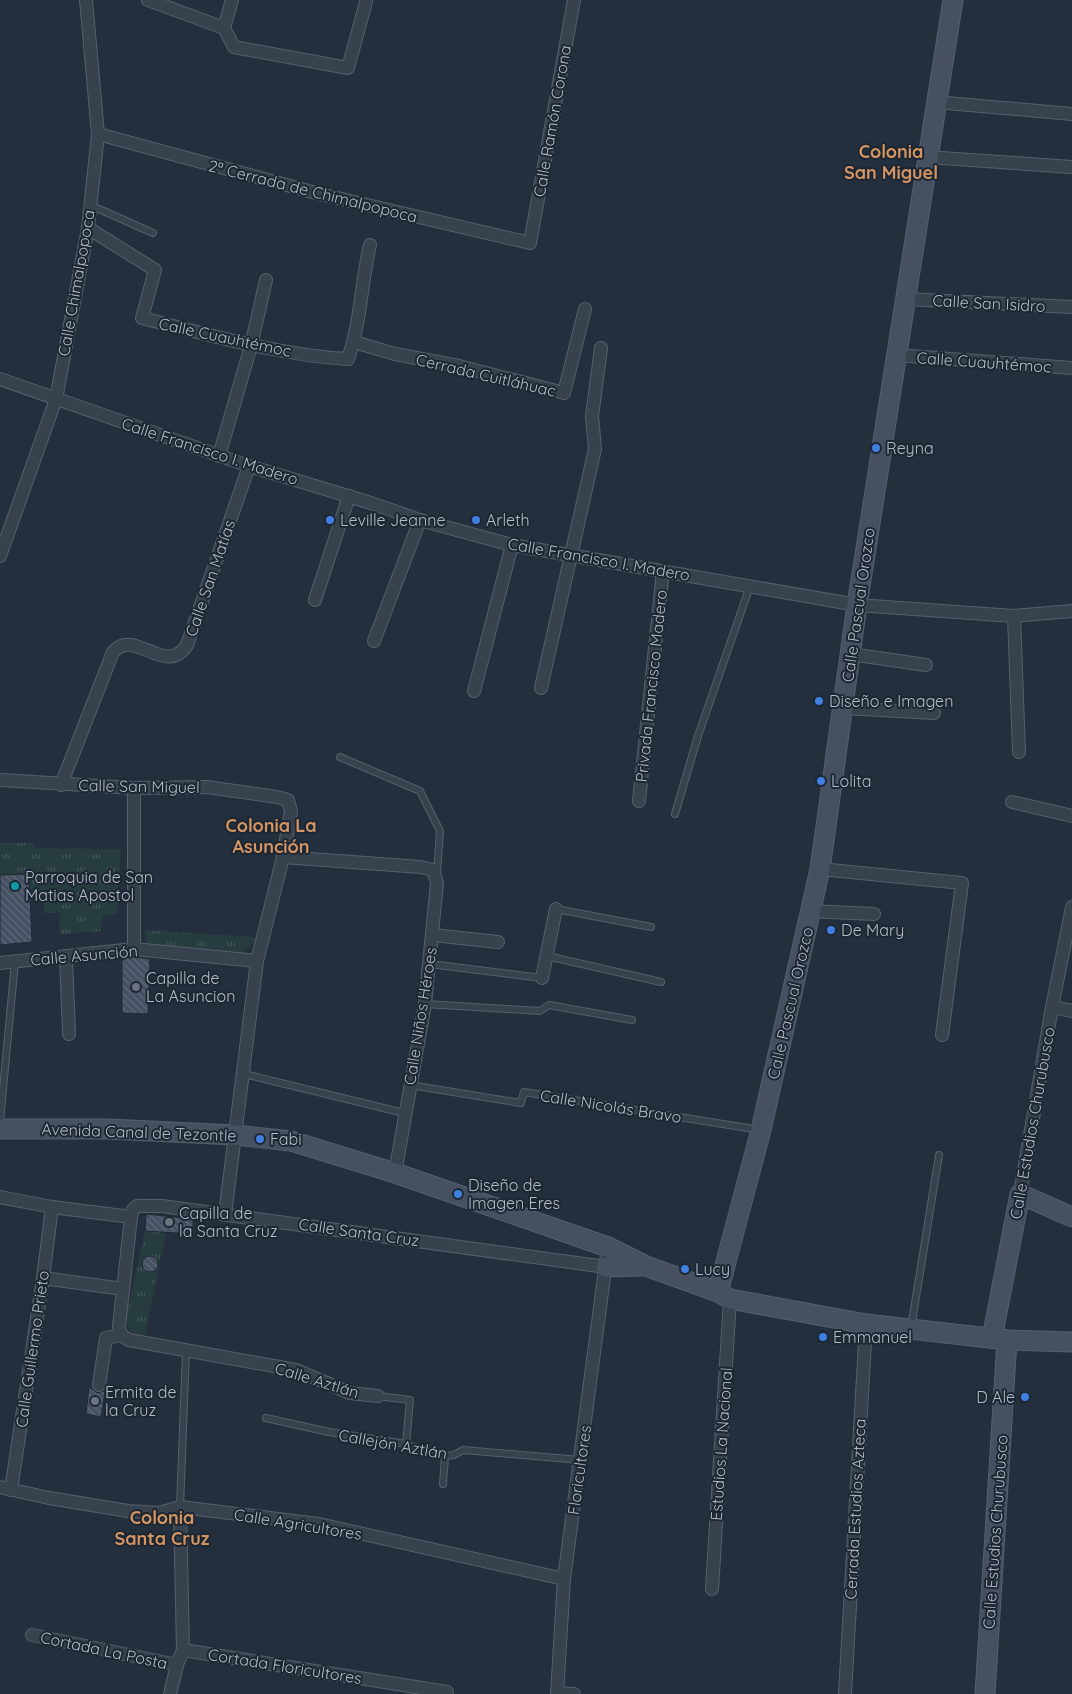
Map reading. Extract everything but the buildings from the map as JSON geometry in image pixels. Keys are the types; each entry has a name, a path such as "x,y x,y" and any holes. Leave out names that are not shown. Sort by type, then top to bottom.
{"street":[{"name":"Calle Chimalpopoca","path":"0,556 56,399 88,228 98,134 86,0"},
{"path":"148,0 224,28 234,47 348,68 366,2"},
{"path":"224,28 232,0"},
{"name":"Calle Ramón Corona","path":"530,243 574,0"},
{"name":"Calle Pascual Orozco","path":"724,1295 820,869 857,605 906,299 935,102 953,0"},
{"path":"935,102 1072,114"},
{"name":"2ª Cerrada de Chimalpopoca","path":"98,134 316,193 530,243"},
{"path":"927,157 1072,167"},
{"name":"Calle Cuauhtémoc","path":"88,228 155,270 142,318 252,346 348,359 354,342"},
{"path":"354,342 359,322 364,272 370,245"},
{"path":"219,456 252,346 266,280"},
{"name":"Calle San Isidro","path":"906,299 1072,308"},
{"name":"Cerrada Cuitláhuac","path":"354,342 395,354 445,363 564,392 585,309"},
{"path":"541,688 595,449 592,416 601,348"},
{"name":"Calle Cuauhtémoc","path":"896,355 1072,368"},
{"name":"Calle Francisco I. Madero","path":"0,379 249,466 350,496 420,520 512,545 857,605 1014,616 1072,611"},
{"name":"Calle San Matías","path":"61,785 113,652 119,645 129,644 164,656 174,657 182,653 187,645 249,466"},
{"path":"315,600 350,496"},
{"path":"374,641 420,520"},
{"path":"474,691 512,545"},
{"name":"Privada Francisco Madero","path":"639,801 664,571"},
{"path":"1014,616 1019,752"},
{"path":"850,654 926,665"},
{"path":"844,708 934,713"},
{"name":"Calle San Miguel","path":"0,780 134,788 207,787 278,797 288,800 291,811 283,857"},
{"path":"134,788 134,949"},
{"path":"1012,802 1072,816"},
{"path":"225,1214 258,961 283,857 421,867 433,870 437,883"},
{"path":"820,869 962,883 942,1035"},
{"name":"Calle Niños Héroes","path":"395,1173 404,1113 425,1004 437,883"},
{"name":"Calle Estudios Churubusco","path":"985,1694 1000,1339 1020,1194 1052,1007 1072,908"},
{"path":"542,978 556,909"},
{"path":"810,911 874,914"},
{"path":"433,935 498,942"},
{"name":"Calle Asunción","path":"0,963 134,949 258,961"},
{"path":"66,956 69,1034"},
{"path":"1052,1007 1072,1011"},
{"name":"Avenida Canal de Tezontle","path":"0,1129 108,1129 235,1135 292,1142 395,1173 608,1247 646,1266 724,1295 866,1324 1000,1339 1072,1342"},
{"path":"1020,1194 1072,1218"},
{"path":"0,1197 52,1207 131,1217 119,1326 122,1335 106,1338 99,1385"},
{"name":"Calle Santa Cruz","path":"131,1217 132,1210 137,1206 162,1206 606,1267"},
{"name":"Calle Guillermo Prieto","path":"6,1488 43,1278 52,1207"},
{"name":"Floricultores","path":"557,1693 564,1579 608,1247"},
{"name":"Avenida Canal de Tezontle","path":"606,1267 646,1266"},
{"path":"43,1278 123,1289"},
{"name":"Estudios La Nacional","path":"712,1588 724,1295"},
{"name":"Cerrada Estudios Azteca","path":"845,1694 866,1324"},
{"name":"Calle Aztlán","path":"122,1335 128,1340 296,1370 350,1393 378,1396"},
{"name":"Calle Agricultores","path":"6,1488 128,1511 159,1513 180,1507 319,1524 564,1579"},
{"path":"170,1694 177,1665 183,1650 180,1507"},
{"name":"Cortada La Posta","path":"32,1635 177,1665"},
{"name":"Cortada Floricultores","path":"183,1650 447,1692"},
{"path":"557,1693 574,1694"}],"lane":[{"path":"90,205 153,233"},
{"path":"675,814 698,736 750,586"},
{"path":"340,757 420,791 440,831 437,883"},
{"path":"556,909 651,927"},
{"path":"547,956 661,982"},
{"path":"0,1121 15,962"},
{"path":"430,964 542,978"},
{"path":"425,1004 540,1011 549,1005 632,1020"},
{"path":"244,1074 404,1113"},
{"name":"Calle Nicolás Bravo","path":"410,1084 520,1103 524,1092 762,1130"},
{"path":"911,1329 939,1155"},
{"path":"180,1507 186,1350"},
{"name":"Calle Aztlán","path":"378,1396 410,1400 406,1444"},
{"name":"Callejón Aztlán","path":"266,1418 330,1432 406,1444 445,1456 454,1455 462,1450 581,1460"},
{"path":"443,1484 445,1456"}],"green space":[{"path":"0,843 33,843 34,848 121,849 117,913 103,916 101,931 59,934 60,913 44,913 43,897 30,896 29,875 0,875"},
{"path":"145,930 254,937 255,939 252,945 241,953 153,946 146,941"},
{"path":"145,1231 166,1232 145,1336 131,1332 126,1319"}],"place":[{"name":"Reyna","path":"876,448"},
{"name":"Leville Jeanne","path":"330,520"},
{"name":"Arleth","path":"476,520"},
{"name":"Diseño e Imagen","path":"819,701"},
{"name":"Lolita","path":"821,781"},
{"name":"Parroquia de San Matias Apostol","path":"15,886"},
{"name":"De Mary","path":"831,930"},
{"name":"Capilla de La Asuncion","path":"136,987"},
{"name":"Fabi","path":"260,1139"},
{"name":"Diseño de Imagen Eres","path":"458,1194"},
{"name":"Capilla de la Santa Cruz","path":"169,1222"},
{"name":"Lucy","path":"685,1269"},
{"name":"Emmanuel","path":"823,1337"},
{"name":"D Ale","path":"1025,1397"},
{"name":"Ermita de la Cruz","path":"95,1401"}],"district":[{"name":"Colonia San Miguel","path":"891,162"},
{"name":"Colonia La Asunción","path":"271,836"},
{"name":"Colonia Santa Cruz","path":"162,1528"}]}
